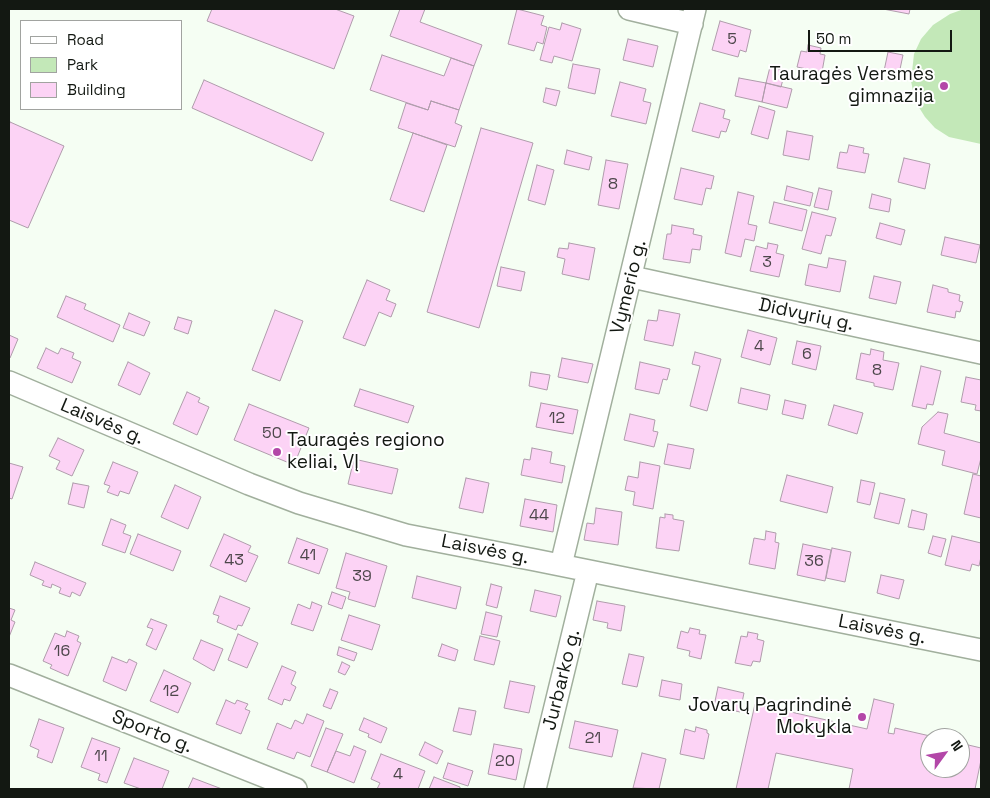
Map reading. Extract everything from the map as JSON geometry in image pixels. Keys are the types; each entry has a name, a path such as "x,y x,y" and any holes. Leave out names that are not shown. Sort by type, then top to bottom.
{"street":[{"path":"629,9 694,16"},
{"name":"Vymerio g.","path":"561,565 694,16"},
{"name":"Didvyrių g.","path":"632,277 981,353"},
{"name":"Laisvės g.","path":"9,382 196,463 299,503 406,535 981,650"},
{"name":"Jurbarko g.","path":"535,789 588,571"},
{"name":"Sporto g.","path":"9,675 296,789"}],"green space":[{"name":"Tauragės Versmės gimnazija","path":"964,9 981,9 981,144 949,137 935,128 915,101 911,81 914,54 921,39 933,25 950,14"}],"building":[{"path":"212,9 335,9 354,16 334,69 207,21"},
{"path":"400,9 425,9 420,22 482,45 474,66 390,36"},
{"path":"517,9 544,16 541,25 547,27 543,44 537,42 534,51 508,44"},
{"path":"883,9 910,9 909,14"},
{"path":"720,21 751,30 746,52 740,50 738,57 712,50"},
{"path":"562,23 581,29 572,61 554,56 552,63 540,60 549,27 560,30"},
{"path":"628,39 658,46 653,67 623,60"},
{"path":"808,45 821,48 820,54 825,55 822,72 797,67 801,51 807,52"},
{"path":"888,52 903,55 899,74 884,71"},
{"path":"382,55 444,76 451,58 474,66 459,110 431,101 428,110 370,90"},
{"path":"573,64 600,69 595,94 568,88"},
{"path":"770,67 785,71 781,87 766,83"},
{"path":"739,78 766,83 762,102 735,96"},
{"path":"204,80 324,133 312,161 192,108"},
{"path":"620,82 646,89 643,101 651,103 646,124 611,116"},
{"path":"766,83 792,89 787,108 762,102"},
{"path":"546,88 560,91 556,106 543,102"},
{"path":"431,101 459,110 455,123 462,126 455,147 398,128 406,103 428,110"},
{"path":"700,103 725,110 723,118 730,120 726,132 721,131 719,138 692,131"},
{"path":"759,106 775,111 768,139 751,134"},
{"path":"10,122 64,146 28,228 9,220"},
{"path":"481,128 533,143 479,328 427,312"},
{"path":"787,131 813,136 809,160 783,155"},
{"path":"413,133 447,145 424,212 390,200"},
{"path":"849,145 864,148 863,153 869,154 865,173 837,168 840,152 847,153"},
{"path":"567,150 592,157 589,170 564,164"},
{"path":"904,158 930,164 925,189 898,182"},
{"path":"606,160 628,164 619,209 598,205"},
{"path":"537,165 554,170 545,205 528,200"},
{"path":"681,168 714,176 711,189 706,188 702,205 674,199"},
{"path":"787,186 813,193 810,206 784,200"},
{"path":"819,188 832,191 828,210 814,207"},
{"path":"738,192 754,196 748,224 757,226 754,241 745,239 741,257 725,253"},
{"path":"872,194 891,199 889,212 869,208"},
{"path":"774,202 807,210 802,231 769,223"},
{"path":"812,212 836,218 831,236 826,235 821,254 802,249"},
{"path":"880,223 905,230 901,245 876,238"},
{"path":"672,225 694,229 693,234 702,236 700,250 692,249 690,263 663,259 667,234 671,234"},
{"path":"945,237 980,245 976,263 941,255"},
{"path":"569,243 595,248 589,280 562,274 565,259 557,257 559,248 568,249"},
{"path":"768,243 778,245 776,253 784,255 779,277 750,271 756,246 767,249"},
{"path":"829,258 846,261 840,292 805,285 809,264 827,268"},
{"path":"501,267 525,272 521,291 497,286"},
{"path":"874,276 901,282 896,304 869,298"},
{"path":"367,280 390,290 386,300 396,304 391,317 379,312 365,346 343,338"},
{"path":"933,285 960,295 959,301 963,302 960,312 956,311 955,318 927,312"},
{"path":"66,296 86,304 84,309 120,325 113,342 57,317"},
{"path":"275,310 303,321 280,381 252,370"},
{"path":"659,310 680,314 673,346 644,340 648,320 657,321"},
{"path":"129,313 150,322 144,336 123,328"},
{"path":"178,317 192,321 188,334 174,329"},
{"path":"748,330 777,338 770,365 741,357"},
{"path":"9,335 18,339 10,358 9,358"},
{"path":"797,341 821,346 816,370 792,364"},
{"path":"46,348 58,354 61,348 74,353 72,358 81,362 72,383 37,368"},
{"path":"871,349 884,352 883,360 899,363 893,390 874,386 874,383 856,379 861,353 870,355"},
{"path":"695,352 721,359 707,411 690,406 700,366 692,364"},
{"path":"562,358 593,364 588,383 558,377"},
{"path":"128,362 150,373 140,395 118,385"},
{"path":"640,362 670,369 667,380 663,379 659,394 635,389"},
{"path":"921,366 941,371 933,405 927,404 926,409 912,406"},
{"path":"531,372 550,375 547,390 529,386"},
{"path":"966,377 981,380 981,411 975,410 976,405 961,402"},
{"path":"741,388 770,395 767,410 738,403"},
{"path":"360,389 414,406 408,423 354,406"},
{"path":"187,392 200,398 198,402 209,407 197,435 173,424"},
{"path":"785,400 806,405 803,419 782,414"},
{"path":"541,403 578,410 573,434 536,427"},
{"path":"249,404 309,428 294,465 234,440"},
{"path":"834,405 863,413 857,434 828,425"},
{"path":"938,412 948,414 944,433 981,443 981,458 977,474 942,465 945,451 918,444 922,427"},
{"path":"630,414 655,420 653,431 658,432 654,447 624,440"},
{"path":"58,438 84,450 72,476 56,469 60,461 49,456"},
{"path":"668,444 694,449 690,469 664,464"},
{"path":"532,448 552,452 550,463 565,466 562,483 521,475 524,459 530,460"},
{"path":"354,459 398,469 392,494 348,484"},
{"path":"113,462 138,472 129,494 120,491 118,496 107,492 110,486 104,484"},
{"path":"640,462 660,466 653,509 633,505 635,492 625,490 628,476 638,478"},
{"path":"9,463 23,467 12,499 9,498"},
{"path":"973,474 981,476 981,518 964,514"},
{"path":"787,475 833,487 827,513 780,501"},
{"path":"466,478 489,483 483,513 459,508"},
{"path":"861,480 875,483 870,505 857,502"},
{"path":"73,483 89,486 84,508 68,504"},
{"path":"175,485 201,497 188,529 161,517"},
{"path":"880,493 905,499 899,524 874,518"},
{"path":"525,499 557,505 553,532 520,526"},
{"path":"596,508 622,512 618,545 584,540 587,523 594,524"},
{"path":"912,510 927,514 924,530 908,527"},
{"path":"665,514 673,515 673,519 684,521 679,551 656,548 660,517 665,518"},
{"path":"111,519 126,525 123,533 131,536 125,553 102,545"},
{"path":"766,531 776,533 775,542 779,543 775,569 749,564 754,538 765,540"},
{"path":"138,534 181,551 173,571 130,554"},
{"path":"224,534 251,546 248,552 258,556 246,582 210,566"},
{"path":"933,536 946,539 941,557 928,553"},
{"path":"952,536 981,543 979,566 972,564 970,571 945,565"},
{"path":"297,538 328,549 319,574 288,563"},
{"path":"803,544 831,550 825,581 797,575"},
{"path":"832,548 851,552 845,582 826,578"},
{"path":"346,553 387,566 375,607 348,599 350,592 336,588"},
{"path":"35,562 86,583 80,596 72,592 70,597 59,593 61,588 52,584 51,588 42,585 44,581 30,575"},
{"path":"881,575 904,580 899,599 877,593"},
{"path":"417,576 461,587 456,609 412,598"},
{"path":"491,584 502,587 497,608 486,605"},
{"path":"535,590 561,596 556,617 530,611"},
{"path":"332,592 346,597 342,609 328,604"},
{"path":"220,596 250,608 242,626 238,625 236,630 217,622 219,616 213,614"},
{"path":"597,601 625,606 621,631 607,628 608,623 593,620"},
{"path":"312,602 322,606 313,631 291,624 298,604 310,609"},
{"path":"9,608 15,610 11,620 15,622 9,637"},
{"path":"486,612 502,616 497,637 481,634"},
{"path":"349,615 380,625 372,650 341,640"},
{"path":"151,619 167,625 156,650 146,645 153,629 147,627"},
{"path":"690,628 700,630 699,634 706,635 701,659 689,656 690,651 677,648 681,631 688,633"},
{"path":"67,631 79,636 77,641 81,643 68,676 50,668 52,665 43,661 55,633 65,637"},
{"path":"748,632 758,634 757,639 764,641 760,662 753,661 751,666 735,663 741,636 747,637"},
{"path":"238,634 258,643 247,668 228,660"},
{"path":"480,636 500,641 494,665 474,660"},
{"path":"201,640 223,649 214,671 193,659"},
{"path":"442,644 458,650 455,661 438,656"},
{"path":"339,647 357,653 354,661 337,655"},
{"path":"629,654 644,657 637,687 622,684"},
{"path":"112,657 127,663 129,659 137,663 126,691 103,681"},
{"path":"342,662 350,666 345,675 338,672"},
{"path":"282,666 296,672 291,684 296,687 290,701 284,699 282,705 268,699"},
{"path":"164,670 191,683 178,713 150,701"},
{"path":"662,680 682,684 680,700 659,696"},
{"path":"510,681 535,686 529,713 504,708"},
{"path":"718,687 744,693 740,712 714,706"},
{"path":"330,689 338,692 331,709 323,706"},
{"path":"874,699 894,704 888,733 894,734 895,728 920,734 920,778 970,778 970,745 981,748 981,760 975,789 849,789 853,769 776,753 768,789 736,789 755,704 867,729"},
{"path":"226,700 235,704 237,700 248,704 245,709 250,711 241,734 216,724"},
{"path":"459,708 476,711 471,735 453,731"},
{"path":"307,714 324,721 310,757 297,752 294,759 267,749 277,723 291,729 295,720 303,724"},
{"path":"364,718 387,728 381,743 368,737 369,734 359,730"},
{"path":"39,719 64,728 52,763 37,757 39,750 30,746"},
{"path":"575,721 618,730 612,757 569,748"},
{"path":"696,727 707,730 709,734 704,759 680,754 685,729 695,732"},
{"path":"326,728 343,734 327,772 311,766"},
{"path":"92,738 120,748 107,783 98,780 100,774 81,767"},
{"path":"425,742 443,751 437,764 419,755"},
{"path":"494,744 522,749 516,780 488,774"},
{"path":"354,746 366,751 354,783 327,772 336,751 350,756"},
{"path":"642,753 666,759 659,789 633,788"},
{"path":"381,754 425,771 418,789 377,789 380,783 371,779"},
{"path":"134,758 169,771 162,789 141,789 124,783"},
{"path":"448,763 473,771 468,786 443,778"},
{"path":"434,777 460,787 460,789 429,789"},
{"path":"193,778 222,789 188,789"}],"place":[{"name":"Tauragės Versmės gimnazija","path":"944,86"},
{"name":"Tauragės regiono keliai, VĮ","path":"277,452"},
{"name":"Jovarų Pagrindinė Mokykla","path":"862,717"}]}
